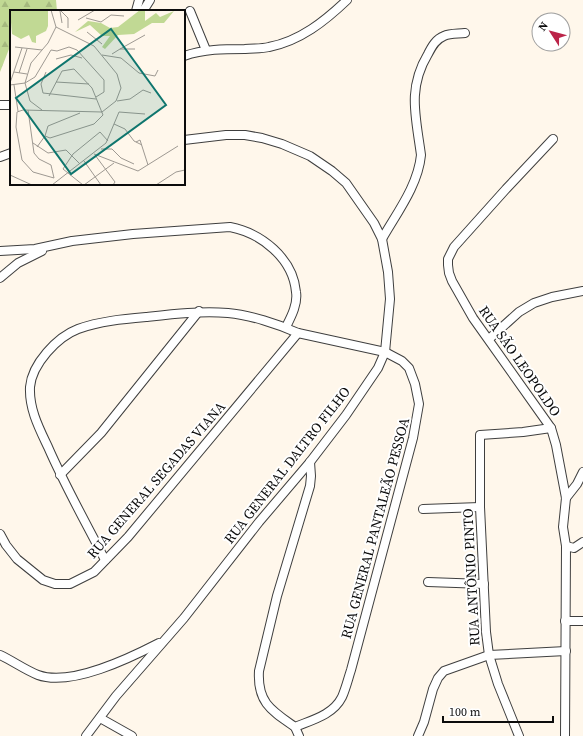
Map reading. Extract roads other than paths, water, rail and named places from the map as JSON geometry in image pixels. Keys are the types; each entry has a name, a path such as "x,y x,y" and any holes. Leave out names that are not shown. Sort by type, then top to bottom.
{"street":[{"path":"136,10 139,0"},
{"path":"144,10 150,0"},
{"path":"185,56 206,50 268,48 284,43 300,36 323,21 347,0"},
{"path":"190,11 206,50"},
{"path":"382,239 409,192 419,166 421,155 414,91 423,62 433,45 439,39 446,35 465,33"},
{"name":"RUA GENERAL DALTRO FILHO","path":"86,736 116,696 184,618 259,522 310,462 346,415 378,368 385,352 390,299 388,272 382,239 374,223 346,183 332,171 310,156 282,144 262,138 245,135 226,135 185,140"},
{"name":"RUA SÃO LEOPOLDO","path":"554,139 469,229 454,247 448,259 449,273 452,281 473,318 551,428 556,445 566,498 564,527 575,547 566,621 565,736"},
{"path":"0,157 10,153"},
{"path":"0,252 50,247 72,241 133,234 230,227 241,229 265,242 277,253 289,268 296,293 293,314 286,327"},
{"path":"0,278 18,263 50,247"},
{"path":"489,339 519,312 534,304 552,297 583,291"},
{"path":"60,475 101,432 199,311"},
{"name":"RUA GENERAL PANTALEÃO PESSOA","path":"105,560 60,475 30,403 30,386 32,377 39,362 51,348 64,337 77,329 97,323 199,311 230,313 286,327 298,333 385,352 402,361 408,368 415,384 419,404 414,438 351,670 341,698 334,707 326,714 295,726"},
{"name":"RUA GENERAL SEGADAS VIANA","path":"0,534 6,545 17,559 43,580 55,584 70,584 94,572 128,537 298,333"},
{"name":"RUA ANTÔNIO PINTO","path":"519,736 498,684 489,655 486,632 480,507 480,435 523,432 551,428"},
{"path":"299,736 295,726 272,711 262,694 258,679 277,596 310,486 310,462"},
{"path":"566,498 577,484 583,472"},
{"path":"423,510 480,507"},
{"path":"575,547 583,542"},
{"path":"428,582 484,584"},
{"path":"566,621 583,621"},
{"path":"0,655 39,675 63,678 103,668 136,655 164,641"},
{"path":"418,736 438,678 444,671 489,655 566,651"},
{"path":"100,718 132,736"}]}
